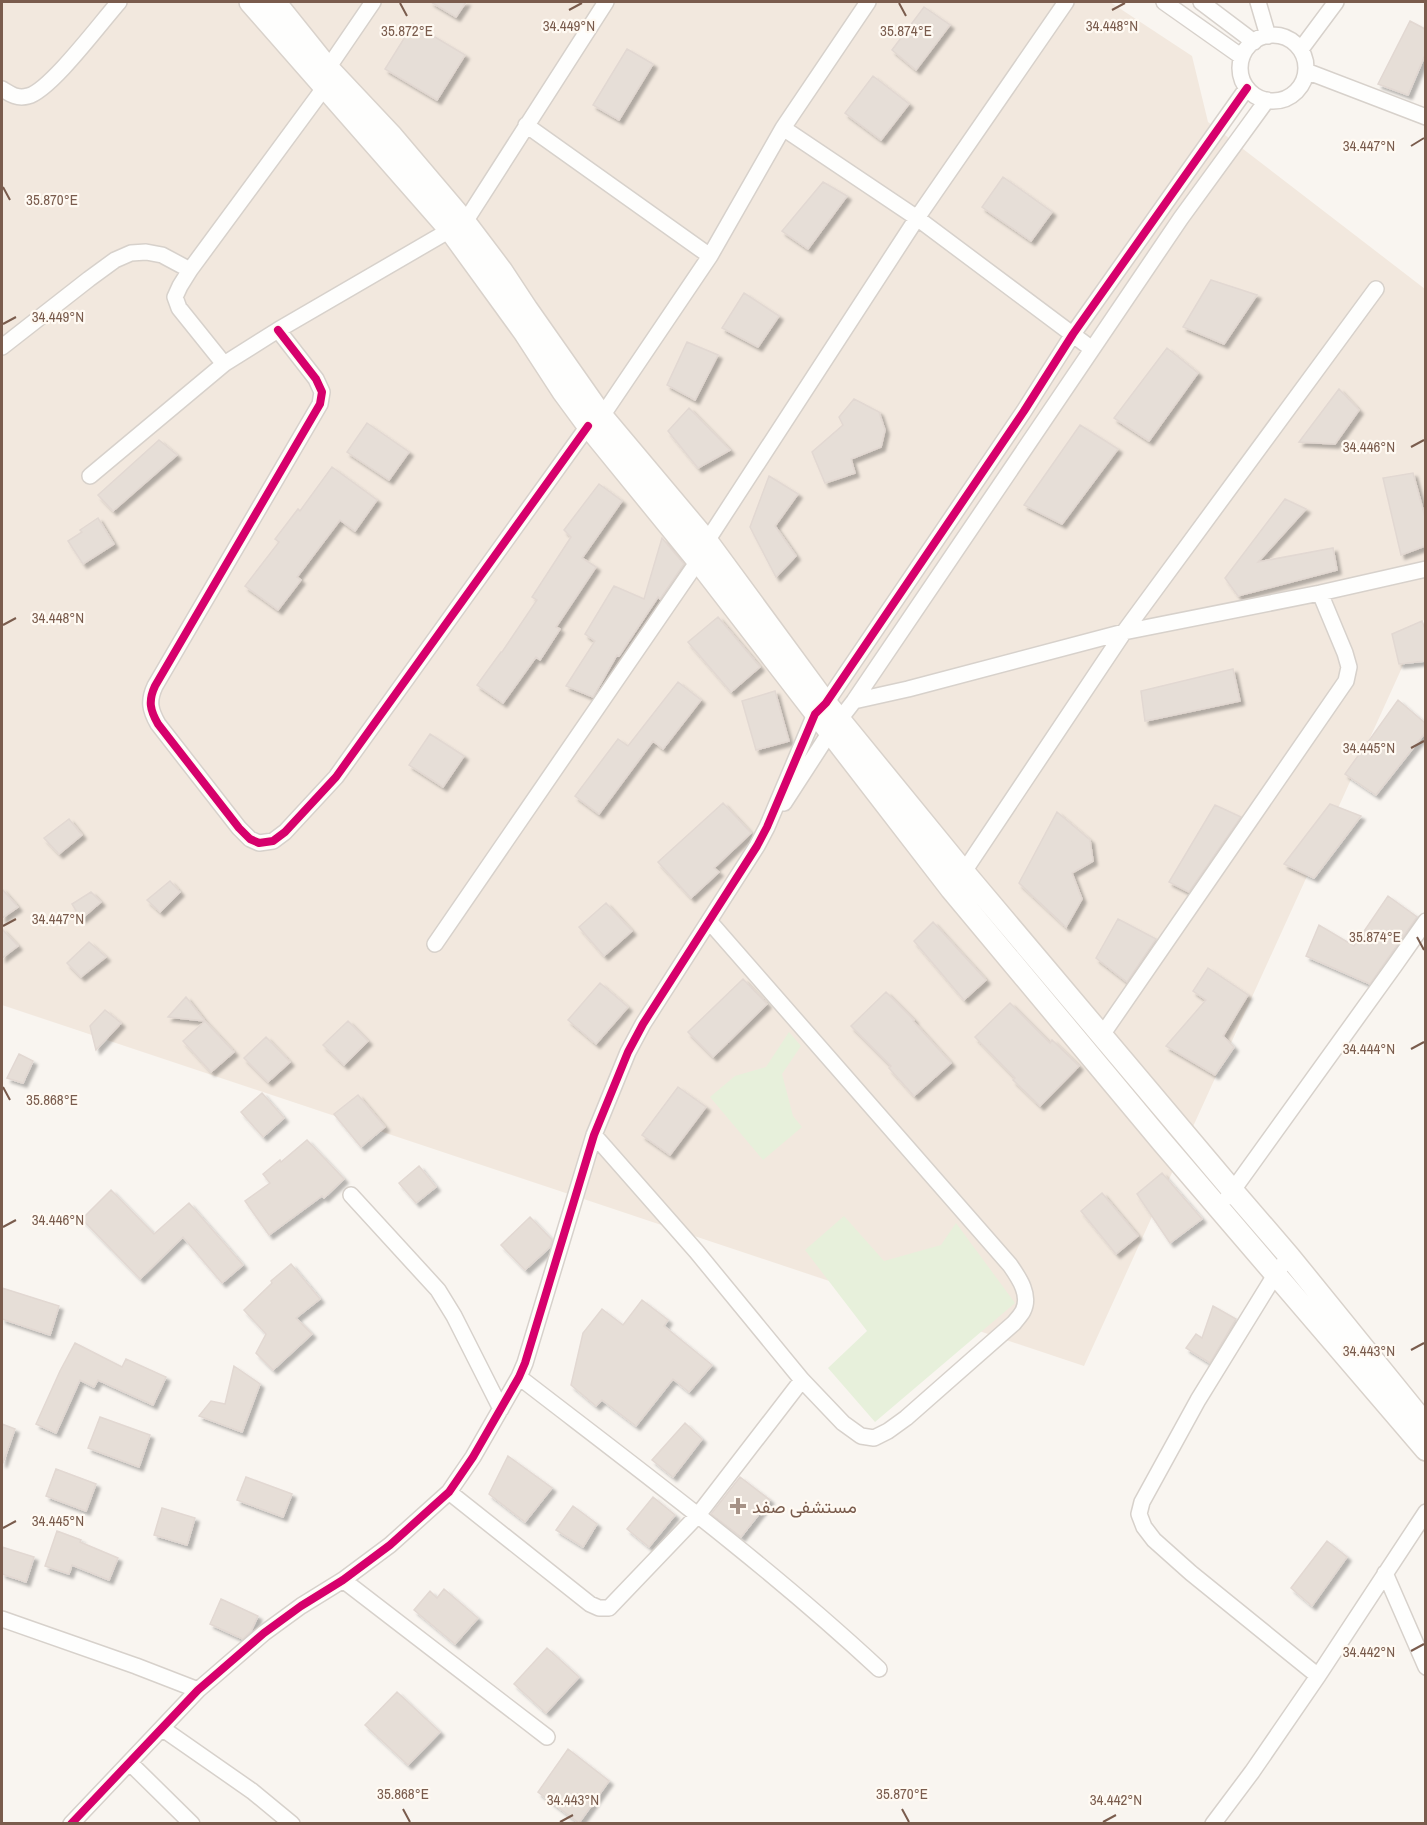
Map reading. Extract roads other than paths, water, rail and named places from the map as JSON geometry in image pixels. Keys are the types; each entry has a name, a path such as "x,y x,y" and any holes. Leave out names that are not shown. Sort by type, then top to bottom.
{"main road":[{"path":"250,2 326,78 458,226 563,392 595,421 707,541 820,708"},
{"path":"274,2 326,78"},
{"path":"595,421 698,561 835,726 964,872 1102,1035 1226,1199 1275,1275 1425,1450"},
{"path":"835,726 951,889 1163,1143 1289,1256 1425,1425"}],"street":[{"path":"2,89 14,97 21,97 43,88 119,2"},
{"path":"224,364 179,308 175,297 190,270 326,78 373,2"},
{"path":"90,476 224,364 278,330 458,226 606,2"},
{"path":"278,330 316,379 322,392 320,404 154,686 150,697 151,711 158,724 239,828 249,839 259,843 273,841 285,832 336,777 595,421 710,256 783,128 868,2"},
{"path":"707,541 917,218 1066,2"},
{"path":"1164,2 1242,57"},
{"path":"1202,2 1261,39"},
{"path":"1258,2 1261,39"},
{"path":"1300,49 1336,2"},
{"path":"1280,36 1292,40 1305,59 1304,81 1297,91 1278,101 1256,96 1247,88 1242,79 1240,68 1242,57 1248,47 1261,39 1280,36"},
{"path":"1306,71 1425,117"},
{"path":"71,1824 198,1690 264,1634 390,1545 449,1492 473,1457 525,1363 594,1135 628,1052 643,1024 757,846 820,708 1024,411 1073,334 1247,88"},
{"path":"767,827 1181,218 1267,100"},
{"path":"526,125 710,256"},
{"path":"783,128 917,218 1092,349"},
{"path":"1165,205 1181,218"},
{"path":"2,347 106,266 131,253 146,252 162,255 190,270"},
{"path":"951,889 1125,632 1376,289"},
{"path":"435,944 698,561"},
{"path":"854,701 1125,632 1320,593 1425,569"},
{"path":"1102,1035 1346,681 1349,667 1345,653 1320,593"},
{"path":"594,1135 696,1251 802,1380 843,1423 861,1436 874,1438 906,1418 1014,1323 1024,1310 1026,1296 1020,1280 1010,1265 709,921"},
{"path":"1226,1199 1425,921"},
{"path":"351,1195 438,1290 454,1316 501,1409"},
{"path":"1289,1256 1198,1400 1142,1502 1139,1514 1144,1527 1169,1554 1318,1676"},
{"path":"519,1377 698,1515 823,1617 879,1669"},
{"path":"449,1492 590,1604 599,1608 609,1608 698,1515 802,1380"},
{"path":"1213,1824 1318,1676 1425,1512"},
{"path":"1385,1573 1425,1667"},
{"path":"343,1580 547,1737"},
{"path":"2,1619 198,1690"},
{"path":"162,1729 252,1791 292,1824"},
{"path":"130,1763 192,1824"}],"place":[{"name":"مستشفى صفد","path":"738,1506"}]}
